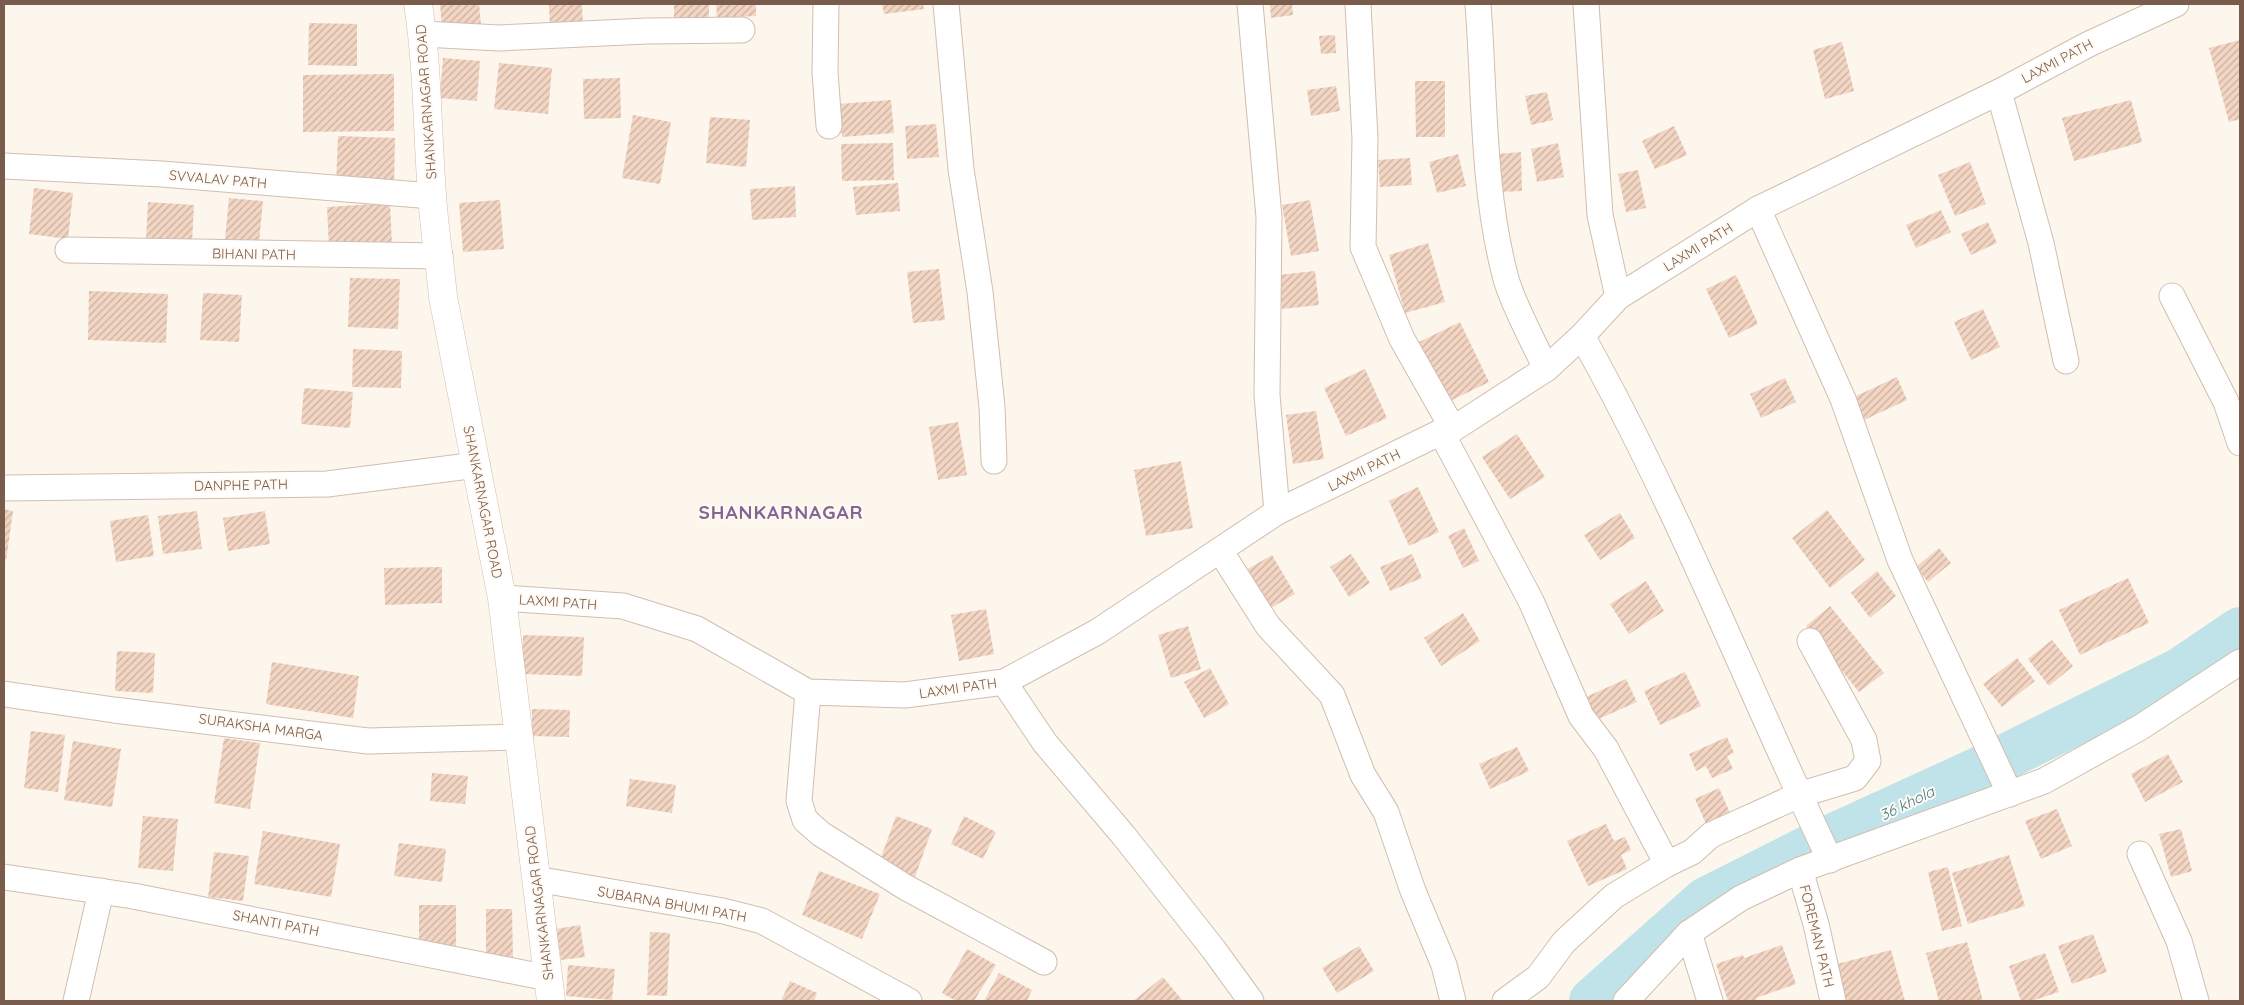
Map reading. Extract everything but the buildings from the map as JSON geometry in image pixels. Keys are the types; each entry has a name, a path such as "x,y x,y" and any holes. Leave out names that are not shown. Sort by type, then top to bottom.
{"street":[{"name":"SHANKARNAGAR ROAD","path":"418,4 423,34 432,196 440,256 442,297 502,598 549,989"},
{"path":"826,4 825,72 829,126"},
{"path":"946,4 961,169 980,292 992,407 994,461"},
{"path":"1250,4 1268,217 1267,395 1278,512"},
{"path":"1358,4 1365,138 1363,247 1402,339 1531,601 1581,716 1606,749 1667,864"},
{"path":"1478,4 1482,98 1496,233 1507,281 1546,369"},
{"path":"1586,4 1600,215 1618,297"},
{"name":"LAXMI PATH","path":"502,598 623,606 697,629 808,692 905,695 1004,682 1097,632 1221,552 1278,512 1447,430 1546,369 1582,336 1618,297 1758,209 1999,92 2168,5"},
{"path":"423,34 499,38 647,31 742,30"},
{"path":"1999,92 2041,243 2066,361"},
{"name":"SVVALAV PATH","path":"4,166 162,174 432,196"},
{"path":"1758,209 1843,399 1900,560 2006,785"},
{"name":"BIHANI PATH","path":"68,250 440,256"},
{"path":"2172,296 2226,402 2240,443"},
{"path":"1582,336 1619,402 1698,566 1830,860"},
{"name":"DANPHE PATH","path":"4,488 328,484 477,465"},
{"path":"1221,552 1268,626 1332,695 1363,775 1386,812 1413,891 1444,965 1453,1001"},
{"path":"1505,1001 1538,977 1564,942 1614,896 1667,864 1692,852 1711,835 1855,778 1868,761 1864,740 1810,641"},
{"path":"1626,1001 1689,933 1741,898 1800,870 1830,860 2006,785 2044,781 2133,732 2240,662"},
{"path":"1004,682 1045,743 1124,836 1214,950 1251,1001"},
{"path":"808,692 799,801 804,820 821,834 904,887 1044,962"},
{"name":"SURAKSHA MARGA","path":"4,694 114,710 368,741 520,737"},
{"path":"2140,854 2179,941 2196,1001"},
{"name":"FOREMAN PATH","path":"1800,870 1816,924 1833,1001"},
{"name":"SHANTI PATH","path":"4,877 101,891 343,936 549,989"},
{"name":"SUBARNA BHUMI PATH","path":"536,879 722,911 762,921 909,1001"},
{"path":"76,1001 101,891"},
{"path":"1689,933 1710,1001"}],"waterway":[{"name":"36 khola","path":"1592,1001 1706,900 1819,843 1985,767 2181,670 2240,630"}],"district":[{"name":"SHANKARNAGAR","path":"781,512"}]}
